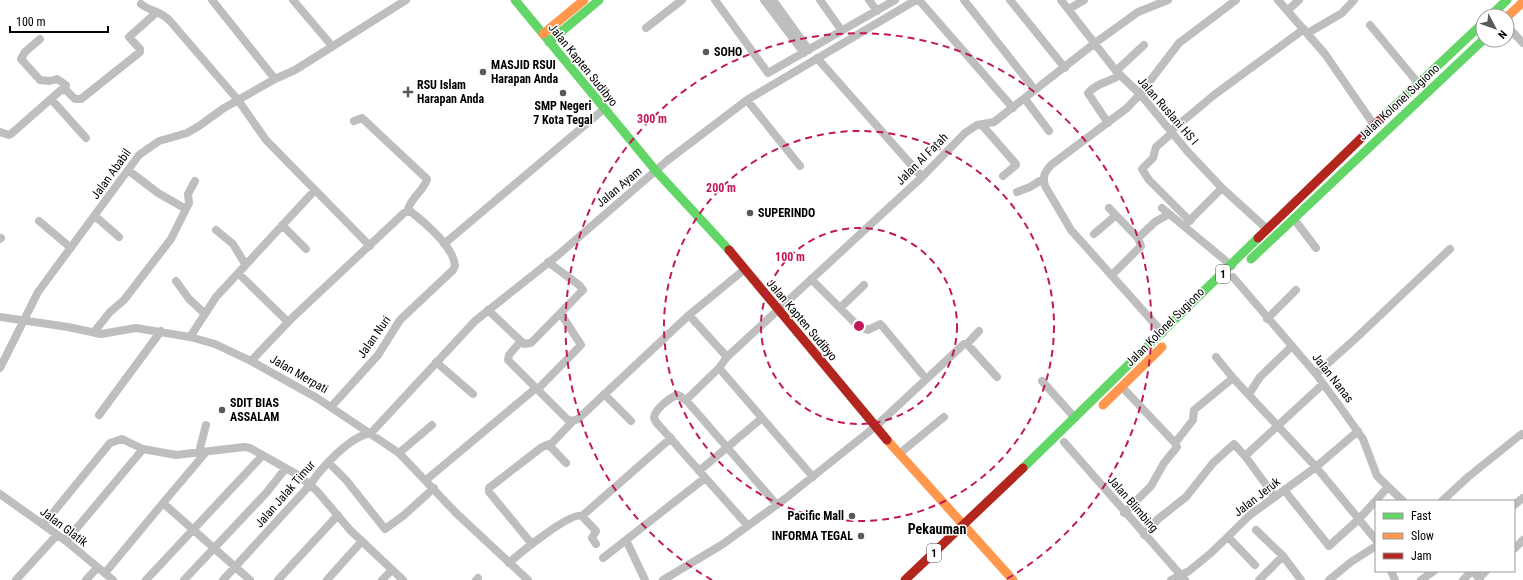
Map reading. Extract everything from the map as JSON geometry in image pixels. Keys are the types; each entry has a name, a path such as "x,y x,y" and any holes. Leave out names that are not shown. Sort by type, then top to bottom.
{"main road":[{"name":"Jalan Kapten Sudibyo","path":"515,0 656,171 745,269 778,311 899,454 1013,580"},
{"path":"543,34 584,0"},
{"path":"549,42 599,0"},
{"path":"1498,8 1507,0"},
{"path":"1515,10 1523,2"},
{"name":"Jalan Kolonel Sugiono","path":"915,580 1075,418 1232,266 1267,229 1374,125 1475,30"},
{"name":"Jalan Kolonel Sugiono","path":"1230,279 1475,47"},
{"path":"1396,105 1404,113"},
{"name":"Jalan Kolonel Sugiono","path":"1186,322 1215,294"},
{"name":"Jalan Kolonel Sugiono","path":"1094,413 1172,337"},
{"name":"Jalan Kolonel Sugiono","path":"965,528 1071,435"},
{"name":"1","path":"905,580 965,528"}],"street":[{"path":"212,0 275,79"},
{"path":"293,0 332,46"},
{"name":"Jalan Ababil","path":"0,368 38,292 139,155 153,144 192,130 238,100 275,79 295,70 406,0"},
{"path":"646,28 682,0"},
{"path":"715,0 768,73 895,0"},
{"path":"764,0 781,17 806,51"},
{"path":"773,0 781,17"},
{"path":"820,0 842,31"},
{"path":"869,0 877,10"},
{"path":"964,0 1031,85"},
{"path":"1010,0 1065,68"},
{"name":"Jalan Ruslani HS I","path":"1061,0 1118,73 1140,94 1222,188 1267,229"},
{"path":"1068,9 1084,0"},
{"name":"Jalan Al Fatah","path":"686,400 719,368 727,357 922,177 965,133 977,125 994,122 1065,68 1095,43 1138,12 1168,0"},
{"path":"1163,332 1071,230 1045,186 1043,179 1044,173 1051,165 1127,108 1140,94 1179,43 1236,0"},
{"path":"1278,0 1325,54 1374,125"},
{"path":"1288,10 1299,0"},
{"path":"1232,266 1188,223 1149,180 1142,168 1153,158 1156,147 1219,92 1306,31 1342,13 1354,0"},
{"path":"141,1 147,10 165,15 238,100 266,140 370,246"},
{"path":"919,1 1012,107"},
{"name":"Jalan Ayam","path":"371,433 436,362 488,310 548,262 656,171 747,100 817,58 919,1"},
{"path":"65,90 75,99 81,99 140,52 140,49 129,37 156,12"},
{"path":"1370,25 1418,83"},
{"path":"1515,34 1523,43"},
{"path":"40,39 25,52 21,60 40,80 60,80 66,85 65,90"},
{"path":"1108,123 1088,94 1094,88 1113,80 1144,45"},
{"path":"817,58 922,177"},
{"path":"0,132 9,135 11,134 61,90 65,90"},
{"path":"51,99 86,138"},
{"path":"1025,99 1049,131"},
{"path":"747,100 800,166"},
{"path":"408,210 444,244 604,109"},
{"path":"251,361 288,322 408,210 409,205 425,184 427,179 362,118 354,120"},
{"path":"982,125 1016,164 1003,176"},
{"path":"128,170 158,193 186,208"},
{"path":"1017,192 1030,187 1043,179"},
{"path":"94,332 110,312 124,300 171,239 189,203 188,194 195,181"},
{"path":"1188,223 1222,188"},
{"path":"190,336 216,297 315,190"},
{"path":"1109,208 1115,216 1138,238 1142,246 1112,275"},
{"path":"1138,238 1165,211 1188,223"},
{"path":"95,216 119,236"},
{"path":"1094,234 1115,216"},
{"path":"1294,219 1316,248"},
{"path":"39,221 71,248"},
{"path":"282,225 306,249"},
{"path":"216,230 233,244 245,264"},
{"name":"Jalan Nuri","path":"331,407 382,351 400,320 456,266 455,261 444,244"},
{"path":"1316,374 1450,249"},
{"path":"488,310 521,341 527,344 531,343 561,314 569,303 580,293 582,288 548,262"},
{"path":"531,544 489,490 542,447 549,445 689,315 745,269"},
{"path":"238,273 288,322"},
{"path":"811,279 863,329 868,330 880,324 922,374"},
{"name":"Jalan Nanas","path":"1230,279 1316,374 1358,431 1366,446 1376,474 1402,500"},
{"path":"176,281 189,299 204,313"},
{"path":"840,308 864,285"},
{"path":"1267,319 1296,290"},
{"path":"426,480 537,389 581,345 561,314"},
{"path":"689,315 727,357"},
{"name":"Jalan Merpati","path":"0,317 94,332 108,333 136,328 190,336 216,344 251,361 331,407 371,433 399,454 434,488 456,513 528,580"},
{"path":"99,415 161,331"},
{"path":"663,580 723,544 777,505 876,426 979,331"},
{"path":"521,341 509,355 508,360 567,419 574,421"},
{"path":"966,344 997,377"},
{"path":"1248,394 1260,377 1292,347"},
{"path":"1216,357 1233,378 1316,467 1375,539"},
{"path":"436,362 473,394"},
{"path":"719,368 813,476"},
{"path":"1175,443 1193,420 1194,410 1233,378"},
{"path":"1042,381 1075,418"},
{"path":"1245,456 1323,384"},
{"path":"1122,387 1175,443 1177,449 1164,464 1151,486 1124,513"},
{"path":"604,394 631,421"},
{"path":"748,526 656,422 654,415 675,396 680,396 686,400 726,448 777,505"},
{"path":"899,454 944,417"},
{"path":"698,471 762,418"},
{"path":"105,573 203,452 206,424"},
{"path":"399,454 432,425"},
{"name":"Jalan Jeruk","path":"1171,580 1182,577 1211,554 1250,515 1316,467 1358,431"},
{"name":"Jalan Jalak Timur","path":"223,580 329,463 359,437 371,433"},
{"path":"1443,500 1493,456 1522,434 1523,436"},
{"path":"509,563 531,544 574,516 582,516 671,438"},
{"path":"43,525 110,443 122,439 143,449 176,455 244,447 298,475 310,485 362,541 403,580"},
{"name":"Jalan Blimbing","path":"1064,442 1124,513 1182,577"},
{"path":"1144,535 1158,519 1186,497 1213,463 1234,444 1276,497"},
{"path":"549,445 566,463"},
{"path":"66,541 143,449"},
{"path":"146,580 262,456"},
{"path":"329,463 346,480 385,528 403,516 434,488"},
{"path":"184,580 267,492 285,469"},
{"path":"603,558 627,542 705,478"},
{"path":"1376,500 1388,487"},
{"path":"1284,490 1329,546 1359,519 1375,501"},
{"name":"Jalan Glatik","path":"0,494 66,541 113,580"},
{"path":"1515,504 1523,498"},
{"path":"163,503 250,580"},
{"path":"278,580 338,515"},
{"path":"582,516 596,531 592,538 596,544"},
{"path":"1256,530 1283,556 1301,580"},
{"path":"16,580 57,535"},
{"path":"1228,536 1255,565"},
{"path":"1515,548 1523,540"},
{"path":"327,580 362,541"},
{"path":"627,542 645,580"},
{"path":"1329,580 1351,562 1375,547"},
{"path":"1259,580 1283,556"},
{"path":"86,580 97,568"},
{"path":"382,580 392,570"},
{"path":"1421,580 1433,572"},
{"path":"1463,580 1471,572"}],"traffic: fast":[{"path":"515,0 656,171 729,250"},
{"path":"549,42 599,0"},
{"path":"1498,8 1507,0"},
{"path":"1381,119 1475,31"},
{"path":"1251,259 1475,48"},
{"path":"1023,468 1258,238"}],"traffic: slow":[{"path":"543,34 584,0"},
{"path":"1515,10 1523,2"},
{"path":"1103,405 1162,347"},
{"path":"887,440 1013,580"}],"traffic: jam":[{"path":"1258,238 1381,119"},
{"path":"729,250 887,440"},
{"path":"905,580 1023,468"}],"place":[{"name":"SOHO","path":"706,52"},
{"name":"MASJID RSUI Harapan Anda","path":"483,72"},
{"name":"RSU Islam Harapan Anda","path":"408,92"},
{"name":"SMP Negeri 7 Kota Tegal","path":"563,93"},
{"name":"SUPERINDO","path":"750,213"},
{"name":"SDIT BIAS ASSALAM","path":"222,410"},
{"name":"Pacific Mall","path":"852,516"},
{"name":"INFORMA TEGAL","path":"861,536"}],"district":[{"name":"Pekauman","path":"937,529"}]}
